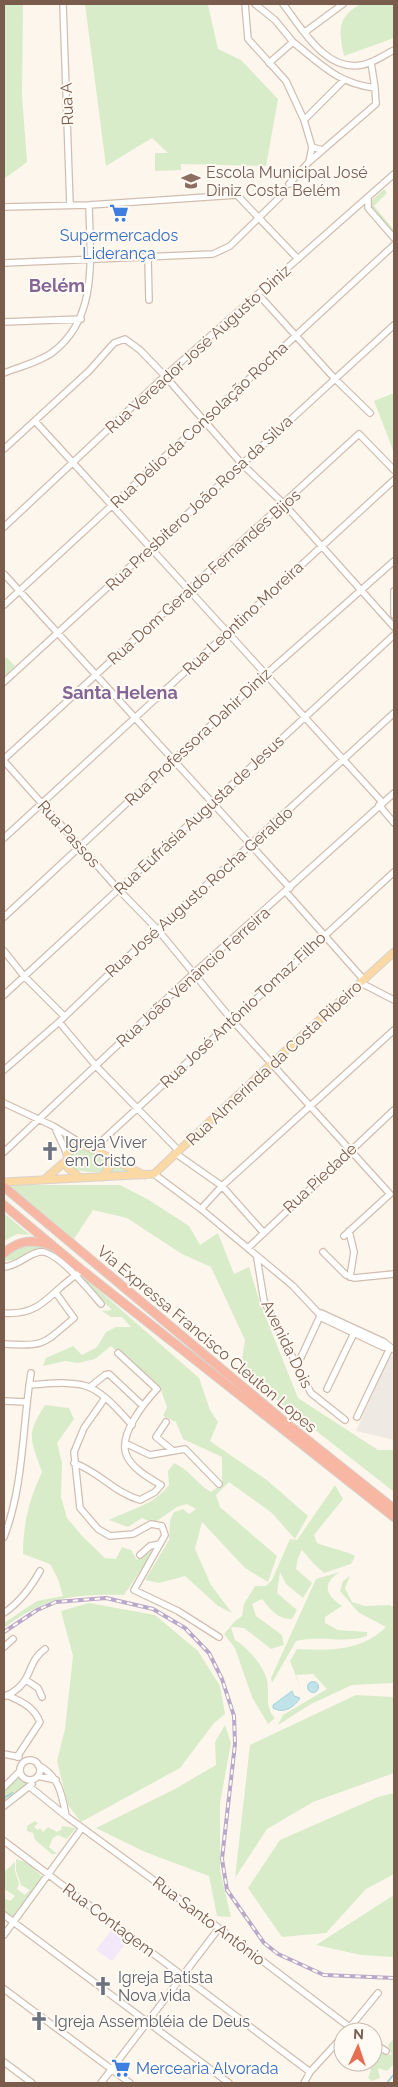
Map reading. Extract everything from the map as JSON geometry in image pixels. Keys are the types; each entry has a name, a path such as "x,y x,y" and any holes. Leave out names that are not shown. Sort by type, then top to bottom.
{"highway":[{"name":"Via Expressa Francisco Cleuton Lopes","path":"4,1187 291,1428 394,1509"},
{"name":"Via Expressa Francisco Cleuton Lopes","path":"4,1205 55,1247 79,1273 394,1517"},
{"path":"4,1253 11,1246 24,1241 38,1241 55,1247"}],"main road":[{"name":"Rua Almerinda da Costa Ribeiro","path":"154,1174 394,952"},
{"path":"43,1179 67,1158 74,1147 84,1145 144,1175"},
{"path":"104,1154 110,1166 104,1177"},
{"path":"67,1158 74,1175 79,1177"},
{"path":"4,1182 154,1174"}],"street":[{"name":"Rua A","path":"64,4 70,205"},
{"path":"244,4 248,39 286,81 304,120 312,147 309,162"},
{"path":"255,4 275,20 293,42 343,80 355,86 375,88"},
{"path":"283,4 318,48 333,60 346,66 371,62 394,50"},
{"path":"305,32 343,4"},
{"path":"268,63 293,42"},
{"path":"289,184 322,150 376,104 371,62"},
{"path":"304,120 343,80"},
{"path":"312,147 322,150"},
{"name":"Rua Vereador José Augusto Diniz","path":"4,527 165,376 394,174"},
{"path":"4,263 90,261 213,254 230,246 260,219 283,194"},
{"path":"4,207 89,205 237,195 298,258"},
{"path":"368,198 368,208 394,238"},
{"path":"4,373 53,353 65,341 81,319 89,288 89,205"},
{"name":"Rua Délio da Consolação Rocha","path":"4,605 206,421 394,245"},
{"path":"148,258 149,300"},
{"path":"258,294 335,379 370,412"},
{"path":"4,322 81,319"},
{"name":"Rua Presbítero João Rosa da Silva","path":"4,682 394,325"},
{"path":"4,449 88,371 114,343 125,339 140,350 165,376 242,464 284,504 394,627"},
{"path":"35,421 343,760 380,804 394,824"},
{"name":"Rua Dom Geraldo Fernandes Bijos","path":"4,760 360,434 394,470"},
{"name":"Rua Leontino Moreira","path":"4,838 394,480"},
{"name":"Rua Professora Dahir Diniz","path":"4,917 265,675 394,562"},
{"path":"4,574 251,844 363,981 394,1000"},
{"path":"394,591 394,615"},
{"name":"Rua Eufrásia Augusta de Jesus","path":"4,995 394,636"},
{"name":"Rua José Augusto Rocha Geraldo","path":"4,1070 60,1022 64,1016 394,713"},
{"name":"Rua Passos","path":"4,760 41,804 158,930 193,974 271,1064 312,1106 349,1151 392,1194"},
{"name":"Rua João Venâncio Ferreira","path":"4,1152 193,974 394,793"},
{"path":"380,804 394,798"},
{"name":"Rua José Antônio Tomaz Filho","path":"93,1149 394,872"},
{"path":"4,951 24,976 64,1016"},
{"path":"60,1022 96,1066 177,1152 222,1186 263,1232"},
{"path":"201,1209 222,1186 394,1030"},
{"path":"4,1103 36,1120 54,1126 84,1145"},
{"name":"Rua Piedade","path":"248,1248 394,1110"},
{"path":"54,1126 60,1135 67,1158"},
{"path":"154,1174 201,1209 248,1248 257,1258 293,1286 324,1319 392,1349"},
{"path":"344,1236 392,1194"},
{"path":"349,1231 354,1252 350,1277"},
{"path":"4,1267 12,1266 40,1251 49,1253 79,1273 101,1304"},
{"path":"323,1252 350,1277 394,1274"},
{"name":"Avenida Dois","path":"257,1258 264,1301 297,1366 316,1398 345,1420"},
{"path":"4,1313 18,1314 32,1310 79,1273"},
{"path":"4,1344 33,1346 46,1342 74,1318 56,1293"},
{"path":"320,1313 384,1342 392,1349"},
{"path":"297,1366 320,1313"},
{"path":"327,1389 354,1333"},
{"path":"357,1417 392,1349"},
{"path":"74,1463 86,1467 117,1488 140,1500 155,1492 161,1485 142,1473 130,1460 126,1454 125,1443 142,1405 157,1389 118,1353"},
{"path":"4,1537 18,1490 26,1402 31,1373"},
{"path":"90,1387 109,1374 142,1405"},
{"path":"29,1385 63,1384 90,1387 105,1398 132,1425"},
{"path":"105,1398 76,1442 74,1463 80,1508 98,1529 110,1536 133,1534 151,1524 162,1526 165,1535 134,1590 178,1611 219,1636"},
{"path":"4,1401 26,1402"},
{"path":"166,1422 156,1437 172,1450"},
{"path":"125,1443 150,1455 157,1456 172,1450 185,1450 219,1484"},
{"path":"140,1554 150,1546 160,1544"},
{"path":"4,1613 21,1599 40,1571"},
{"path":"4,1647 13,1639"},
{"path":"5,1696 26,1680 36,1655 45,1649"},
{"path":"26,1680 38,1688 42,1696"},
{"path":"5,1696 26,1704 36,1711 40,1722 14,1756"},
{"path":"4,1754 31,1760 54,1775 62,1793 66,1816"},
{"path":"14,1756 24,1779 30,1780 37,1777 56,1780"},
{"path":"4,1787 20,1770 22,1763 31,1760"},
{"path":"4,1806 30,1787 40,1769 38,1764"},
{"name":"Rua Santo Antônio","path":"30,1787 82,1828 219,1928 339,2022"},
{"path":"4,1935 82,1828"},
{"name":"Rua Contagem","path":"4,1841 184,1975 310,2072"},
{"path":"4,1915 230,2083"},
{"path":"101,2083 219,1928"},
{"path":"4,1989 130,2083"},
{"path":"357,2022 378,1993"},
{"path":"304,2083 310,2072 333,2047"},
{"path":"4,2062 32,2083"}],"shaded area":[{"path":"390,1355 394,1357 394,1440 356,1431"},
{"path":"112,1929 128,1940 112,1961 96,1950"}],"green space":[{"path":"4,4 23,4 22,96 27,162 4,179"},
{"path":"85,4 208,5 218,49 241,60 278,99 266,166 181,164 181,170 155,171 155,153 168,153 152,138 106,166"},
{"path":"361,4 394,4 394,38 344,56 341,26 347,14"},
{"path":"384,189 387,193 374,206 394,230 394,234 372,209 370,202"},
{"path":"394,393 394,450 393,450 374,401"},
{"path":"6,657 15,666 4,677 4,659"},
{"path":"62,1132 135,1171 92,1172 77,1170 72,1167 68,1159"},
{"path":"9,1185 120,1185 149,1200 189,1226 200,1245 218,1233 234,1274 249,1267 260,1303 298,1398 378,1450 394,1450 394,1492 240,1371 245,1340 211,1267 182,1254 127,1218 93,1210 74,1239"},
{"path":"4,1213 30,1235 17,1234 4,1241"},
{"path":"28,1244 44,1246 63,1258 37,1248 21,1259 4,1261 9,1251"},
{"path":"86,1279 199,1378 210,1410 218,1422 210,1441 268,1481 308,1516 295,1539 272,1513 229,1482 216,1495 220,1507 277,1556 268,1582 245,1568 202,1522 195,1549 211,1585 232,1613 218,1606 185,1576 159,1583 145,1580 169,1540 170,1520 174,1512 183,1509 189,1514 196,1509 187,1504 177,1507 154,1523 142,1518 128,1527 109,1520 142,1506 163,1492 169,1485 168,1471 174,1463 211,1492 222,1484 222,1457 183,1439 176,1422 163,1416 167,1407 161,1390 111,1346 95,1359 78,1363 65,1361 43,1366 46,1358 73,1346 82,1355 97,1347 106,1332 116,1327 131,1327 122,1317 111,1317 102,1311 112,1310 82,1280"},
{"path":"45,1405 69,1408 74,1419 57,1443 62,1463 61,1497 67,1518 105,1558 116,1559 122,1547 131,1550 137,1560 155,1549 124,1595 90,1595 61,1600 33,1610 4,1628 4,1623 37,1601 63,1596 58,1579 50,1564 23,1554 24,1532 28,1512 42,1472 33,1444 32,1431"},
{"path":"335,1485 343,1499 314,1535 317,1543 355,1556 351,1564 324,1573 302,1550 296,1569 312,1583 303,1598 286,1584 280,1572 277,1593 297,1610 292,1619 278,1616 262,1599 252,1604 256,1616 282,1635 284,1645 271,1649 244,1628 231,1627 235,1640 254,1657 267,1680 268,1705 275,1718 268,1724 252,1697 235,1648 224,1634 235,1621 242,1616 244,1604 255,1586 266,1586 272,1580 290,1539 297,1540"},
{"path":"340,1572 330,1581 328,1589 332,1598 342,1606 325,1617 325,1623 338,1630 367,1632 367,1636 349,1639 305,1639 296,1641 272,1683 271,1678 316,1579"},
{"path":"350,1576 345,1588 352,1602 365,1606 390,1605 394,1608 394,1683 352,1685 311,1704 278,1725 283,1715 327,1689 313,1674 296,1675 302,1692 290,1661 297,1649 321,1650 344,1648 366,1641 386,1627 358,1612 340,1591 343,1581"},
{"path":"89,1603 155,1615 198,1651 220,1686 225,1714 214,1723 180,1768 81,1822 68,1805 57,1761 65,1729 73,1656 61,1611"},
{"path":"356,1695 394,1697 394,1773 313,1802 267,1829 235,1878 250,1745"},
{"path":"225,1725 231,1743 220,1803 220,1870 231,1917 217,1916 209,1876 145,1852 96,1828 175,1789 216,1765 215,1742"},
{"path":"18,1775 28,1784 4,1802 4,1791"},
{"path":"394,1793 394,1874 366,1889 326,1933 282,1937 248,1888 280,1840 378,1797"},
{"path":"35,1821 38,1823 34,1827 38,1830 40,1828 43,1832 48,1827 57,1832 61,1830 62,1826 76,1828 67,1839 58,1835 53,1838 49,1847 57,1854 52,1854 35,1840 33,1833 27,1831 27,1826"},
{"path":"16,1859 29,1863 42,1877 13,1916 9,1917 4,1913 4,1898 10,1901 15,1896 4,1889 4,1872 15,1862 15,1871 19,1884 17,1889 25,1895 30,1890 21,1885 16,1871"},
{"path":"394,1895 394,1957 361,1955 316,1945"},
{"path":"394,2038 394,2064 387,2071 383,2070 383,2054 392,2055 388,2045"},
{"path":"370,2072 379,2072 380,2078 372,2081 368,2078"}],"water":[{"path":"313,1681 319,1687 313,1693 307,1687"},
{"path":"292,1691 294,1696 300,1698 295,1705 284,1710 273,1708 273,1705"}],"waterway":[{"path":"4,1798 12,1793"},
{"path":"387,2083 394,2074"}],"railway":[{"path":"4,1632 37,1610 56,1602 106,1598 153,1609 185,1628 209,1653 222,1679 234,1716 235,1744 222,1859 227,1890 264,1943 278,1954 324,1975 394,1978"}],"place":[{"name":"Escola Municipal José Diniz Costa Belém","path":"191,181"},
{"name":"Supermercados Liderança","path":"119,213"},
{"name":"Igreja Viver em Cristo","path":"50,1151"},
{"name":"Igreja Batista Nova vida","path":"103,1986"},
{"name":"Igreja Assembléia de Deus","path":"39,2021"},
{"name":"Mercearia Alvorada","path":"121,2068"}],"district":[{"name":"Belém","path":"57,285"},
{"name":"Santa Helena","path":"120,692"}]}
